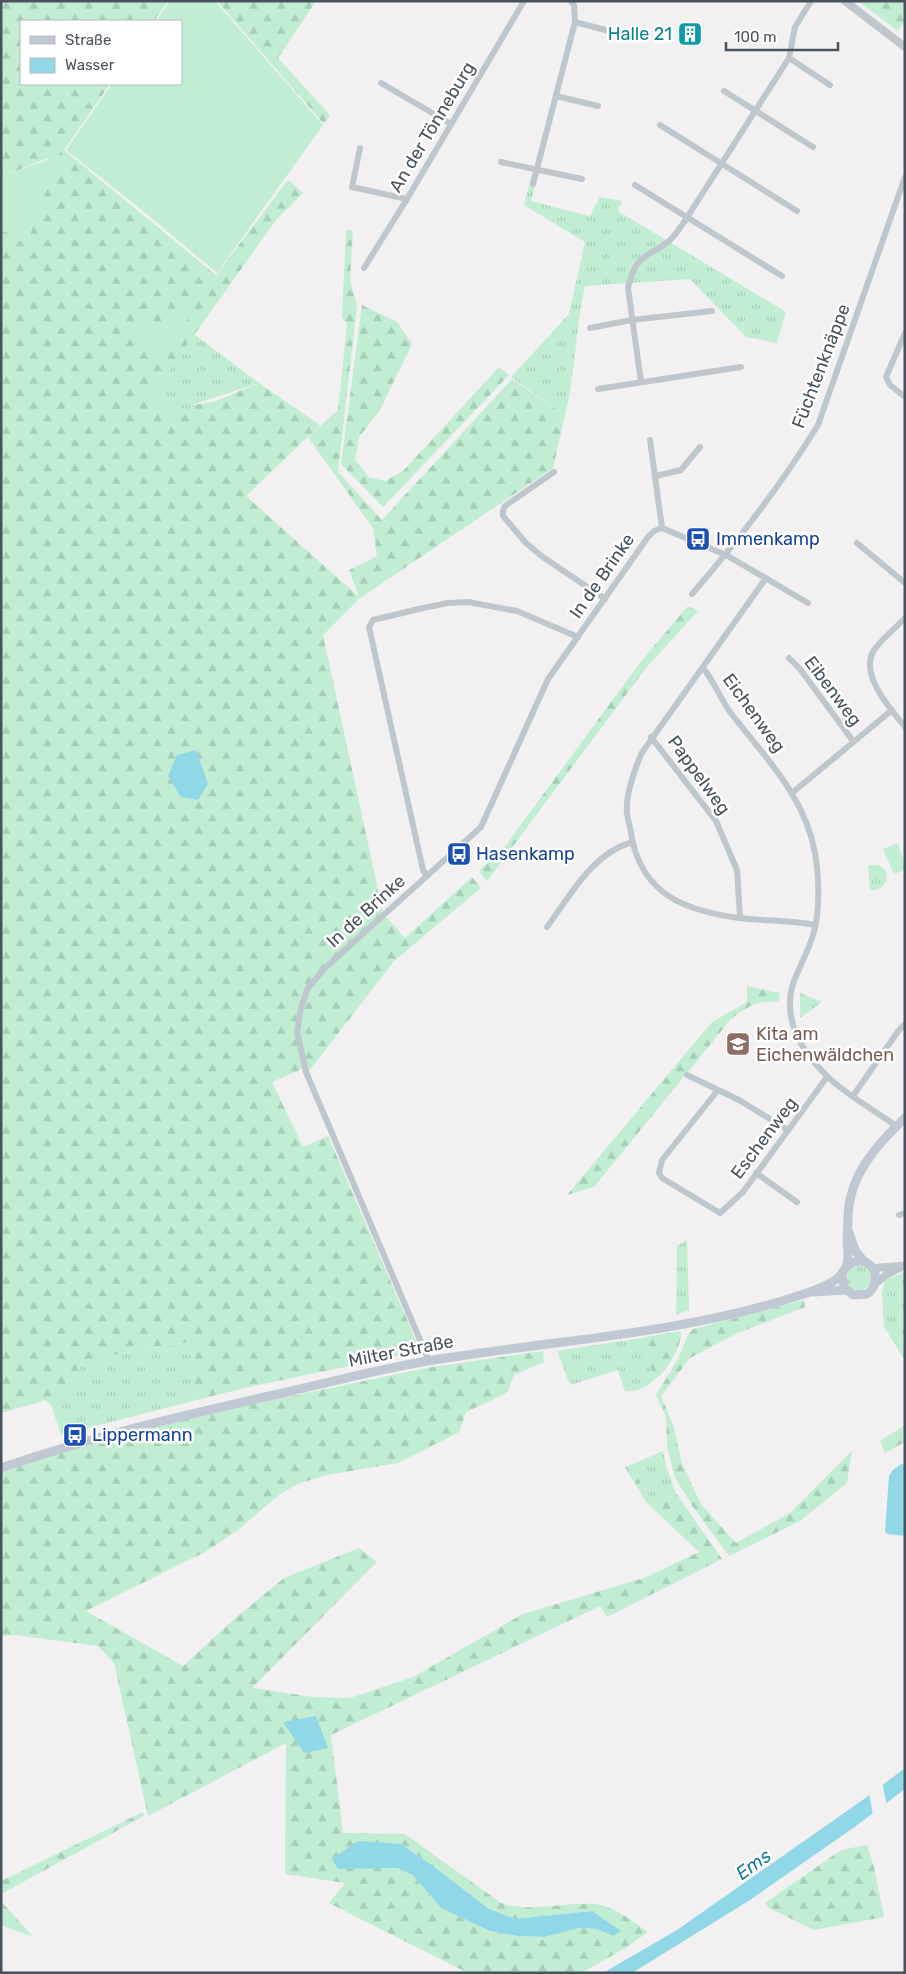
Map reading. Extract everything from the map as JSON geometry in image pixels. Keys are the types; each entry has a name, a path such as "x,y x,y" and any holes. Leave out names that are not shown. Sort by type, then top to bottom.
{"main road":[{"path":"848,1230 855,1250 864,1262 873,1268 876,1276 876,1284 870,1292 862,1296 853,1295 846,1290 842,1283 848,1257 847,1241 850,1201 857,1179 869,1157 905,1118"},
{"path":"844,1271 852,1262 864,1262"},
{"name":"Milter Straße","path":"813,1292 844,1271"},
{"name":"Milter Straße","path":"1,1468 76,1443 156,1421 429,1361 698,1322 813,1292 846,1290"}],"street":[{"name":"An der Tönneburg","path":"364,268 524,1"},
{"path":"533,184 576,22 574,5 571,1"},
{"path":"642,382 628,288 630,277 643,256 670,240 688,216 789,58 795,27 811,1"},
{"path":"845,1 905,47"},
{"path":"576,22 617,33"},
{"path":"789,58 830,85"},
{"path":"381,83 451,124"},
{"path":"724,91 813,147"},
{"path":"556,96 598,106"},
{"path":"660,125 797,212"},
{"path":"360,148 352,187 407,199"},
{"path":"501,162 582,178"},
{"name":"Füchtenknäppe","path":"692,594 726,555 796,462 818,425 905,177"},
{"path":"636,185 782,276"},
{"path":"590,328 632,320 712,311"},
{"path":"905,333 886,377 890,386 905,397"},
{"path":"598,389 742,368"},
{"path":"650,440 662,528 726,555 808,603"},
{"path":"656,476 681,470 700,447"},
{"path":"554,472 505,506 503,516 526,543 540,555 605,599"},
{"name":"In de Brinke","path":"429,1361 306,1072 297,1032 301,1008 308,988 325,968 481,827 548,679 648,537 654,531 662,528"},
{"path":"857,543 905,584"},
{"name":"Eichenweg","path":"766,578 703,668 729,710 764,754 799,804 815,852 819,899 815,925 808,951 794,981 790,1006 792,1023 797,1037 807,1055 828,1077 896,1126"},
{"path":"427,876 423,870 369,627 370,623 373,620 422,608 448,603 468,602 517,611 578,637"},
{"path":"905,618 872,653 869,669 873,683 905,727"},
{"name":"Eibenweg","path":"789,658 800,669 853,742"},
{"path":"703,668 651,737 636,764 627,811 636,856 650,880 666,896 701,910 740,918 815,925"},
{"path":"792,793 892,710"},
{"name":"Pappelweg","path":"651,737 716,821 737,870 740,918"},
{"path":"547,927 584,877 601,858 622,845 633,842"},
{"path":"853,1096 905,1024"},
{"path":"687,1075 739,1100 788,1130"},
{"name":"Eschenweg","path":"718,1090 662,1160 659,1173 662,1178 720,1213 743,1192 828,1077"},
{"path":"756,1173 797,1202"},
{"path":"873,1268 904,1266"},
{"path":"876,1284 882,1278 904,1266"}],"green space":[{"path":"1,1 168,1 155,20 20,20 20,85 109,85 64,150 216,275 288,180 303,193 276,220 150,397 180,420 192,405 213,402 259,383 320,425 246,496 359,597 349,570 377,556 373,528 308,437 338,410 347,324 342,317 346,230 353,231 350,280 357,306 338,472 382,520 512,379 565,415 553,468 360,598 323,635 383,913 405,938 472,877 481,888 394,961 310,1070 302,1069 272,1082 303,1147 328,1136 417,1343 416,1352 244,1388 197,1400 189,1342 85,1360 52,1407 46,1400 1,1413 1,227 4,231 27,245 38,206 57,171 48,158 1,177"},
{"path":"170,1 215,1 323,125 217,273 66,150 111,85 182,85 182,20 157,20"},
{"path":"217,1 316,1 278,58 330,115 324,124"},
{"path":"858,1 905,1 905,21 898,31"},
{"path":"66,153 72,158 57,171 38,206 27,245 4,231 1,227 1,177"},
{"path":"532,174 538,175 531,201 590,216 600,197 622,201 618,211 786,312 777,343 746,337 690,279 585,286 569,399 565,415 511,377 569,314 585,242 524,205"},
{"path":"190,302 194,310 163,354 121,334 119,327 125,323 147,327 175,323"},
{"path":"362,305 397,322 412,344 380,410 359,437 355,459 368,477 385,481 403,471 499,367 509,375 383,507 341,464"},
{"path":"194,334 259,383 192,405 180,421 150,397"},
{"path":"688,606 698,611 646,668 487,881 479,871 506,845 639,664"},
{"path":"897,843 905,863 905,870 894,874 883,849"},
{"path":"868,865 878,865 886,870 887,881 881,888 870,891"},
{"path":"747,986 780,993 779,1002 758,1003 731,1019 594,1187 567,1195 712,1022 747,1002"},
{"path":"800,993 822,1002 800,1018"},
{"path":"687,1240 689,1310 676,1315 677,1246"},
{"path":"859,1266 868,1269 871,1278 868,1287 859,1290 850,1287 847,1278 850,1269"},
{"path":"905,1272 905,1360 884,1327 882,1292 885,1280"},
{"path":"804,1300 805,1307 738,1333 690,1358 661,1396 674,1427 682,1464 701,1504 736,1543 790,1513 852,1451 847,1483 800,1521 729,1556 693,1507 674,1476 667,1445 666,1417 656,1395 678,1359 688,1335 693,1329"},
{"path":"681,1332 681,1337 676,1351 664,1372 655,1379 641,1338"},
{"path":"641,1338 655,1379 649,1384 637,1390 625,1391 618,1370 570,1385 557,1351"},
{"path":"190,1342 197,1400 61,1435 52,1407 85,1360"},
{"path":"543,1351 544,1362 514,1375 507,1393 466,1412 459,1432 398,1463 327,1475 300,1483 280,1494 238,1530 205,1552 86,1611 183,1666 232,1621 284,1578 359,1548 377,1562 252,1688 313,1697 350,1698 413,1677 523,1614 644,1578 699,1552 646,1502 625,1467 633,1464 642,1487 655,1503 676,1493 722,1559 607,1617 600,1606 331,1735 343,1833 405,1834 501,1903 524,1907 582,1904 602,1905 623,1915 648,1932 624,1949 581,1973 468,1973 329,1903 345,1883 285,1874 286,1743 148,1816 114,1663 98,1646 15,1635 1,1637 1,1473 64,1451 201,1415 426,1368","holes":["401,1844 489,1909 515,1919 592,1911 621,1931 613,1936 598,1929 579,1928 544,1937 518,1936 490,1931 441,1908 413,1875 397,1868"]},
{"path":"905,1425 905,1442 885,1453 880,1441"},
{"path":"663,1451 667,1469 676,1493 655,1503 642,1487 633,1464"},
{"path":"143,1812 144,1816 1,1894 1,1881"},
{"path":"867,1845 874,1867 884,1917 814,1930 767,1907 765,1903 841,1850"},
{"path":"1,1901 33,1937 1,1925"}],"water":[{"path":"196,750 208,784 198,800 181,797 168,776 177,755"},
{"path":"901,1464 905,1465 905,1536 885,1532 889,1476"},
{"path":"316,1716 328,1748 304,1753 283,1722"},
{"path":"905,1768 905,1789 856,1826 750,1900 632,1973 603,1973 677,1930 864,1799"},
{"path":"358,1841 401,1844 489,1909 515,1919 592,1911 621,1931 613,1936 598,1929 579,1928 544,1937 518,1936 490,1931 441,1908 413,1875 397,1868 338,1869 332,1859"}],"pier":[{"path":"882,1782 887,1806 873,1816 869,1792"}],"place":[{"name":"Halle 21","path":"690,34"},
{"name":"Immenkamp","path":"698,539"},
{"name":"Hasenkamp","path":"459,854"},
{"name":"Kita am Eichenwäldchen","path":"738,1044"},
{"name":"Lippermann","path":"75,1435"}],"water label":[{"name":"Ems","path":"753,1864"}]}
